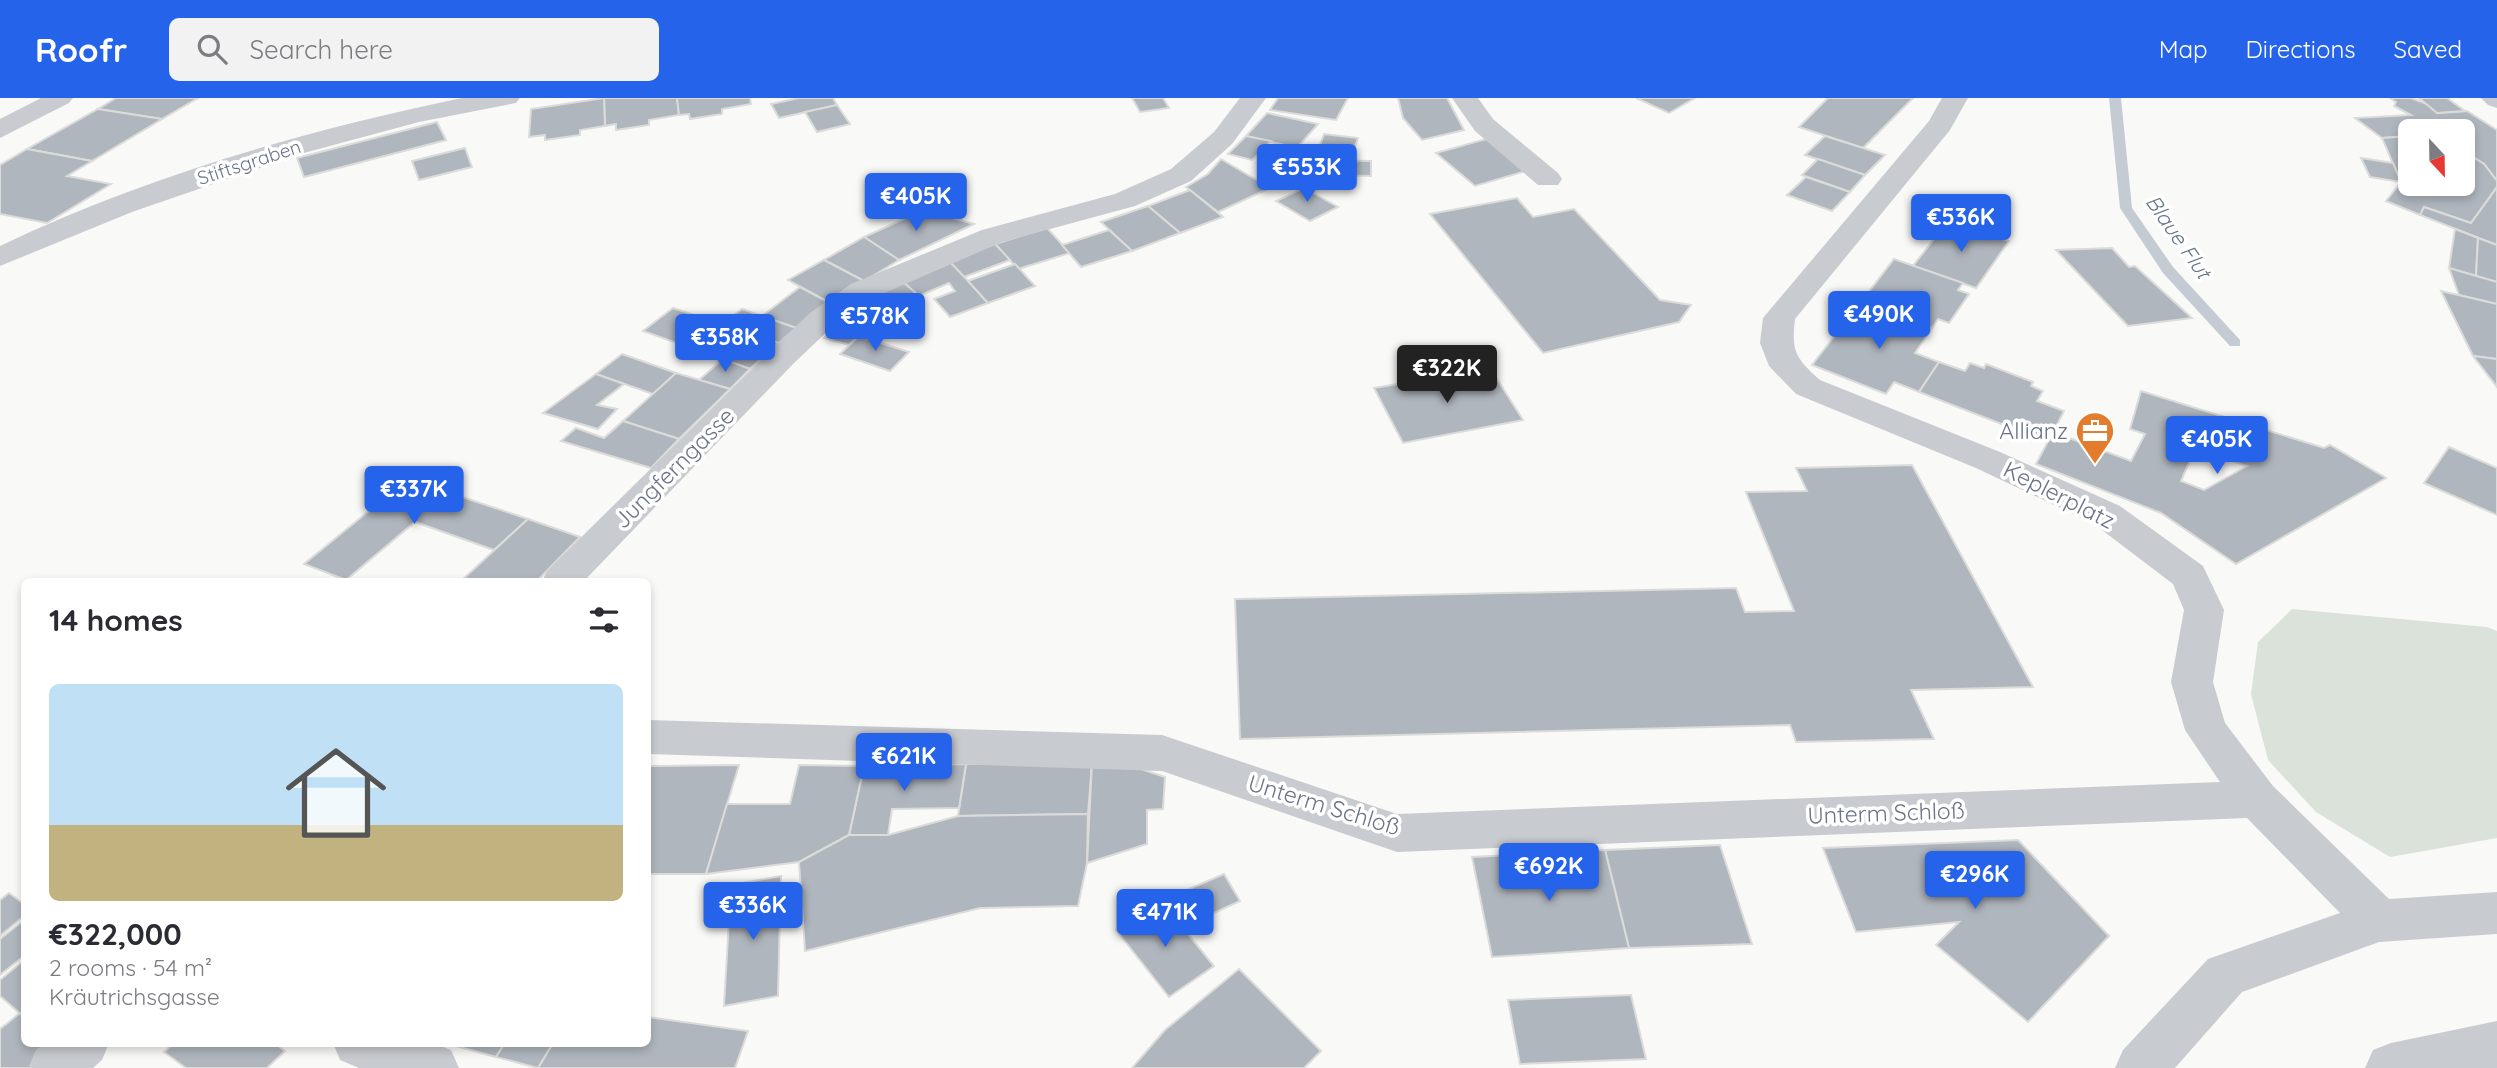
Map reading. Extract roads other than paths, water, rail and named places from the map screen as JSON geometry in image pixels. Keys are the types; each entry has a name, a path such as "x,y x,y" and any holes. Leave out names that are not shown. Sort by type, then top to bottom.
{"street":[{"path":"0,130 60,98"},
{"name":"Stiftsgraben","path":"0,257 118,207 322,138 387,120 508,98"},
{"name":"Jungferngasse","path":"564,578 782,357 821,320 862,291 992,236 1125,201 1181,175 1223,138 1254,98"},
{"path":"1465,98 1485,125 1548,179"},
{"name":"Keplerplatz","path":"1955,98 1941,124 1779,318 1776,343 1785,366 1808,387 1841,403 1988,460 2107,515 2189,576 2204,610 2192,682 2206,730 2257,799 2379,921"},
{"name":"Unterm Schloß","path":"651,737 1162,752 1397,833 2257,799"},
{"path":"2141,1068 2225,975 2379,921 2497,913"},
{"path":"2391,1068 2497,1045"},
{"path":"54,1068 79,1047"},
{"path":"368,1047 404,1061 433,1068"}],"waterway":[{"name":"Blaue Flut","path":"2115,98 2126,208 2168,270 2235,343"}],"place":[{"name":"Allianz","path":"2095,465"}]}
